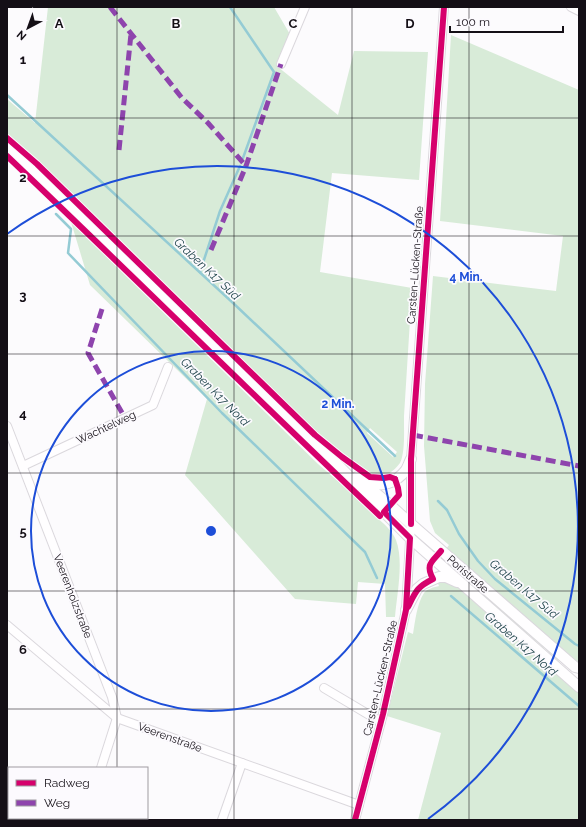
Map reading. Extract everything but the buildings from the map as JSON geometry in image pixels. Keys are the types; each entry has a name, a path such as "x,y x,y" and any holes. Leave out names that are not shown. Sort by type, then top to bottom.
{"main road":[{"name":"Poristraße","path":"7,148 66,203 307,437 338,465 410,538 464,584 579,687"},
{"path":"361,480 373,485 388,484 400,476 406,469 411,459"},
{"name":"Poristraße","path":"338,465 361,480 575,667 579,668"},
{"path":"406,610 417,589 433,579 446,577 464,584"},
{"name":"Poristraße","path":"550,661 579,676"}],"street":[{"path":"281,64 305,7"},
{"name":"Carsten-Lücken-Straße","path":"355,820 381,722 406,610 411,524 411,459 444,7"},
{"path":"571,7 579,11"},
{"name":"Wachtelweg","path":"23,466 153,405 168,367"},
{"name":"Veerenholzstraße","path":"7,426 112,697 117,718"},
{"name":"Veerenstraße","path":"7,625 117,718 359,805"},
{"path":"324,688 381,722"},
{"path":"101,767 117,718"},
{"path":"222,820 242,763"}],"green space":[{"path":"48,7 274,7 291,36 278,67 338,115 354,51 428,52 419,180 332,173 320,272 412,288 402,459 392,472 388,475 378,477 368,475 327,442 38,163 7,135 7,99 35,123","holes":["370,428 397,452 393,457 367,433"]},
{"path":"451,35 579,90 579,664 446,549 449,545 435,533 430,521 424,446 425,384 433,276 556,291 563,236 440,221"},
{"path":"71,222 318,464 377,515 376,517 390,530 396,540 400,558 395,617 386,617 385,584 358,582 356,604 295,599 185,475 207,399 90,285"},
{"path":"441,557 476,588 502,608 568,667 440,559"},
{"path":"437,581 449,581 461,586 579,689 579,820 418,820 441,733 387,716 408,632 413,634 417,613 424,593 427,590 439,586"}],"waterway":[{"path":"230,7 274,72 243,158"},
{"name":"Graben K17 Süd","path":"7,95 232,302 395,456"},
{"path":"200,272 220,211 240,166"},
{"name":"Graben K17 Nord","path":"56,214 71,229 68,253 222,413 365,552 377,578"},
{"name":"Graben K17 Süd","path":"438,501 447,510 459,534 478,561 495,579 579,646"},
{"name":"Graben K17 Nord","path":"451,596 579,706"}],"marked path":[{"path":"110,7 182,98 208,123 246,166"},
{"path":"119,150 131,34"},
{"path":"211,250 246,166 281,64"},
{"path":"102,309 88,353 125,418"},
{"path":"413,435 579,466"}],"cycle path":[{"path":"411,524 411,459 444,7"},
{"path":"7,138 37,164 315,435 370,477 390,477 395,479"},
{"path":"7,156 380,516"},
{"path":"355,820 383,714 406,610 410,538 384,512 399,495 395,479"},
{"path":"408,607 413,597 423,584 433,579 430,566 432,561 441,551"}]}
